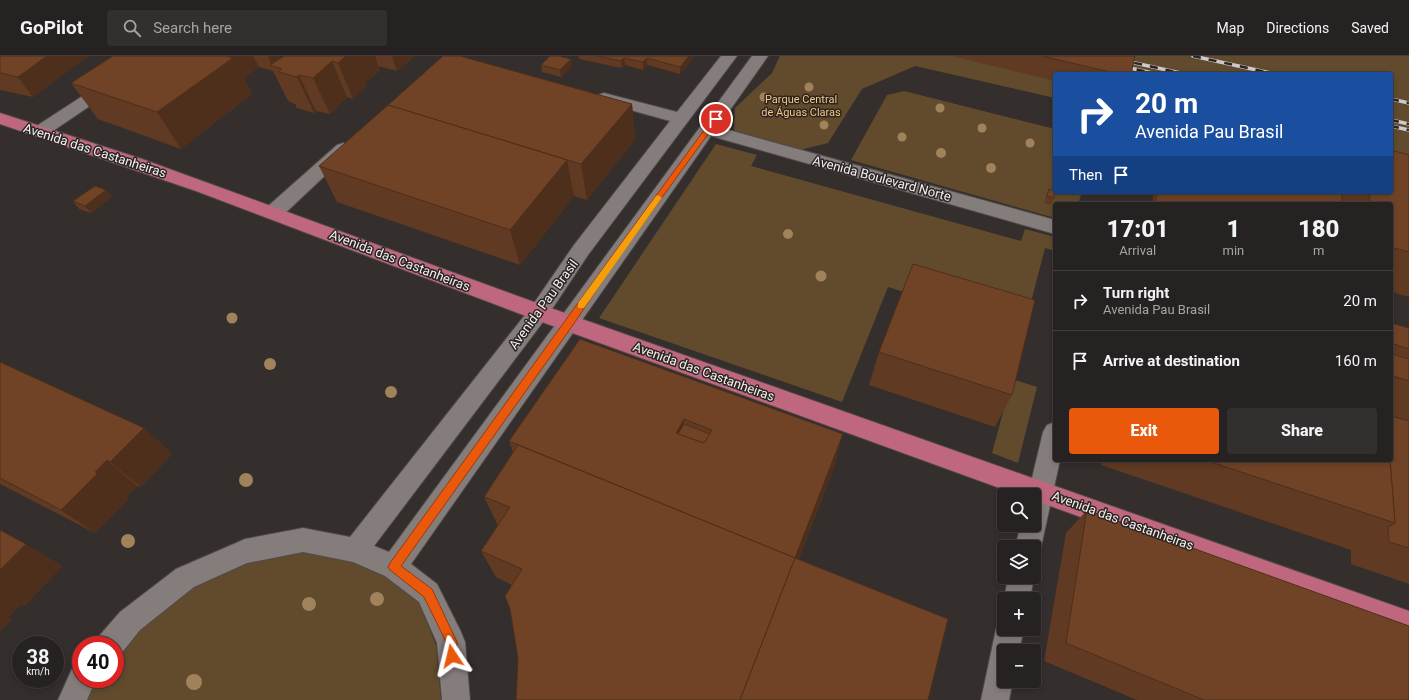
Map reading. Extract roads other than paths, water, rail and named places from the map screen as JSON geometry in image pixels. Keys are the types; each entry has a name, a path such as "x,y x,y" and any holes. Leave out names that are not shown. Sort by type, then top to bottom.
{"main road":[{"name":"Avenida das Castanheiras","path":"0,118 274,212 539,312 1032,488"},
{"name":"Avenida das Castanheiras","path":"1041,491 1409,624"}],"street":[{"path":"41,131 154,56"},
{"name":"Avenida Pau Brasil","path":"355,550 539,312 581,250 682,120 729,56"},
{"path":"394,567 570,323 610,262 708,130 760,56"},
{"path":"590,94 682,120"},
{"name":"Avenida Boulevard Norte","path":"708,130 1053,225"},
{"path":"274,212 354,139"},
{"path":"1041,488 1053,440"},
{"path":"118,636 130,621 185,578 244,551 303,540 355,550 394,567 428,593 451,642 456,700"},
{"path":"994,700 997,687"},
{"path":"72,700 78,688"}],"railway":[{"path":"1103,56 1176,72"},
{"path":"1193,56 1266,72"},
{"path":"1121,66 1148,72"},
{"path":"1393,99 1409,103"},
{"path":"1393,120 1409,124"},
{"path":"1393,126 1409,130"}],"park label":[{"name":"Parque Central de Águas Claras","path":"801,105"}]}
